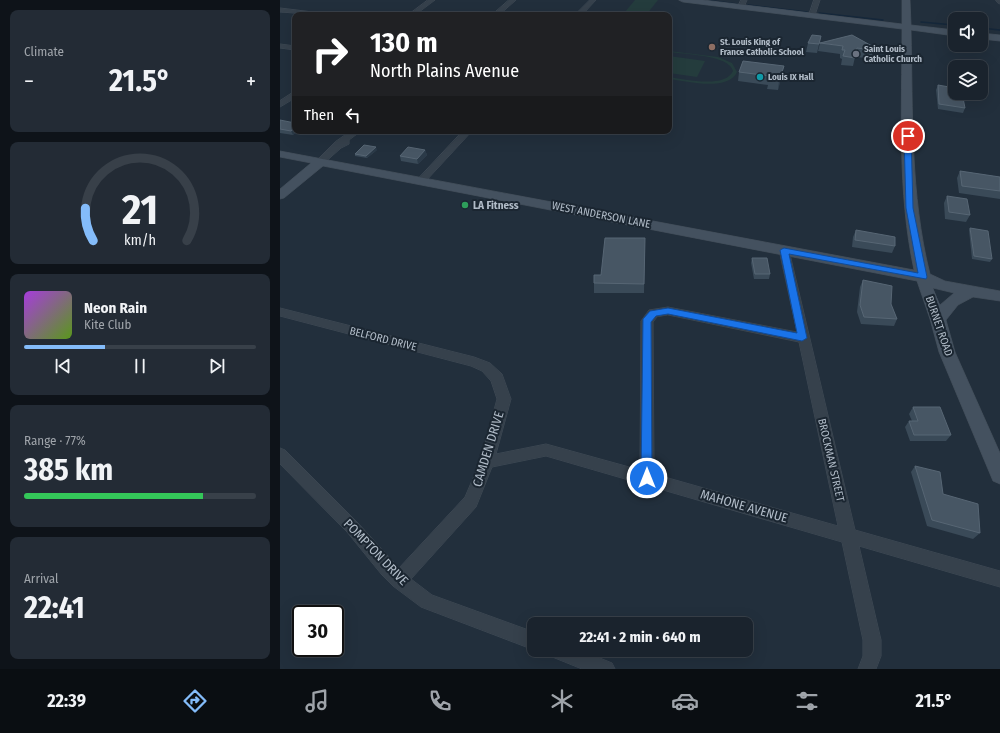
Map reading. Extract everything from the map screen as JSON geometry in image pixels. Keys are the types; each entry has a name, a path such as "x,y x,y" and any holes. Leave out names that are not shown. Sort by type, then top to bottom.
{"main road":[{"path":"684,0 743,3"},
{"path":"724,0 813,13 906,22 933,30 948,32"},
{"name":"BURNET ROAD","path":"906,0 908,182 912,222 926,289 938,319 947,352 1000,475"},
{"path":"813,13 873,18 948,29"},
{"path":"906,40 919,31 933,30"},
{"path":"988,33 1000,34"},
{"path":"988,37 1000,38"},
{"name":"WEST ANDERSON LANE","path":"280,154 923,277 942,286 1000,296"},
{"path":"280,194 320,162"},
{"name":"WEST ANDERSON LANE","path":"923,277 939,275 1000,286"},
{"path":"938,319 951,302 958,296 972,291"}],"street":[{"path":"415,12 432,0"},
{"path":"499,12 513,0"},
{"path":"581,12 593,0"},
{"path":"813,13 817,0"},
{"path":"280,10 296,12"},
{"path":"280,46 292,48"},
{"path":"280,92 292,94"},
{"path":"280,105 292,97"},
{"path":"320,162 354,134"},
{"path":"421,181 465,134"},
{"name":"BROCKMAN STREET","path":"784,250 802,338 872,640 872,656 867,669"},
{"path":"647,478 647,321 653,313 668,311 802,338"},
{"name":"BELFORD DRIVE","path":"280,312 474,362 486,367"},
{"name":"CAMDEN DRIVE","path":"400,580 471,502 487,462 504,399 497,378 486,367"},
{"name":"MAHONE AVENUE","path":"487,462 546,450 1000,579"},
{"name":"POMPTON DRIVE","path":"280,454 352,527 400,580 427,601 527,639"},
{"path":"574,657 606,669"}],"green space":[{"path":"635,0 658,0 648,12 625,12"},
{"path":"672,51 718,57 732,63 737,72 732,78 725,82 716,84 672,79 672,77 704,82 722,80 729,77 733,71 730,66 715,58"},
{"path":"672,56 705,61 697,77 672,73"}],"building":[{"path":"812,35 821,36 819,44 808,43"},
{"path":"852,35 881,51 857,48 855,58 843,56 845,50 842,50 843,46 820,43"},
{"path":"743,61 784,66 779,81 769,80 770,76 739,72"},
{"path":"938,85 948,87 948,100 963,100 965,108 939,104"},
{"path":"280,120 292,122 291,131 280,129"},
{"path":"364,145 376,147 366,156 355,154"},
{"path":"408,147 425,150 417,159 400,156"},
{"path":"960,171 1000,177 1000,191 962,186"},
{"path":"947,196 967,199 970,215 949,212"},
{"path":"970,228 988,231 992,259 974,256"},
{"path":"856,230 895,237 895,246 855,240"},
{"path":"605,238 645,238 644,284 594,283 594,275 601,275"},
{"path":"752,258 767,258 770,274 755,274"},
{"path":"863,280 892,286 891,304 897,319 864,317 860,305"},
{"path":"913,407 940,407 951,435 914,435 909,421 918,421"},
{"path":"915,466 940,472 943,494 978,504 980,533 932,520"}],"waterway":[{"path":"705,0 737,4"},
{"path":"748,5 807,12"},
{"path":"819,13 883,20"},
{"path":"921,22 948,24"},
{"path":"988,29 1000,30"}],"place":[{"name":"St. Louis King of France Catholic School","path":"712,47"},
{"name":"Saint Louis Catholic Church","path":"856,54"},
{"name":"Louis IX Hall","path":"760,77"},
{"name":"LA Fitness","path":"465,205"}],"route":[{"path":"647,478 647,321 653,313 668,311 802,338 784,250 923,277 910,208 908,182 908,136"}]}
